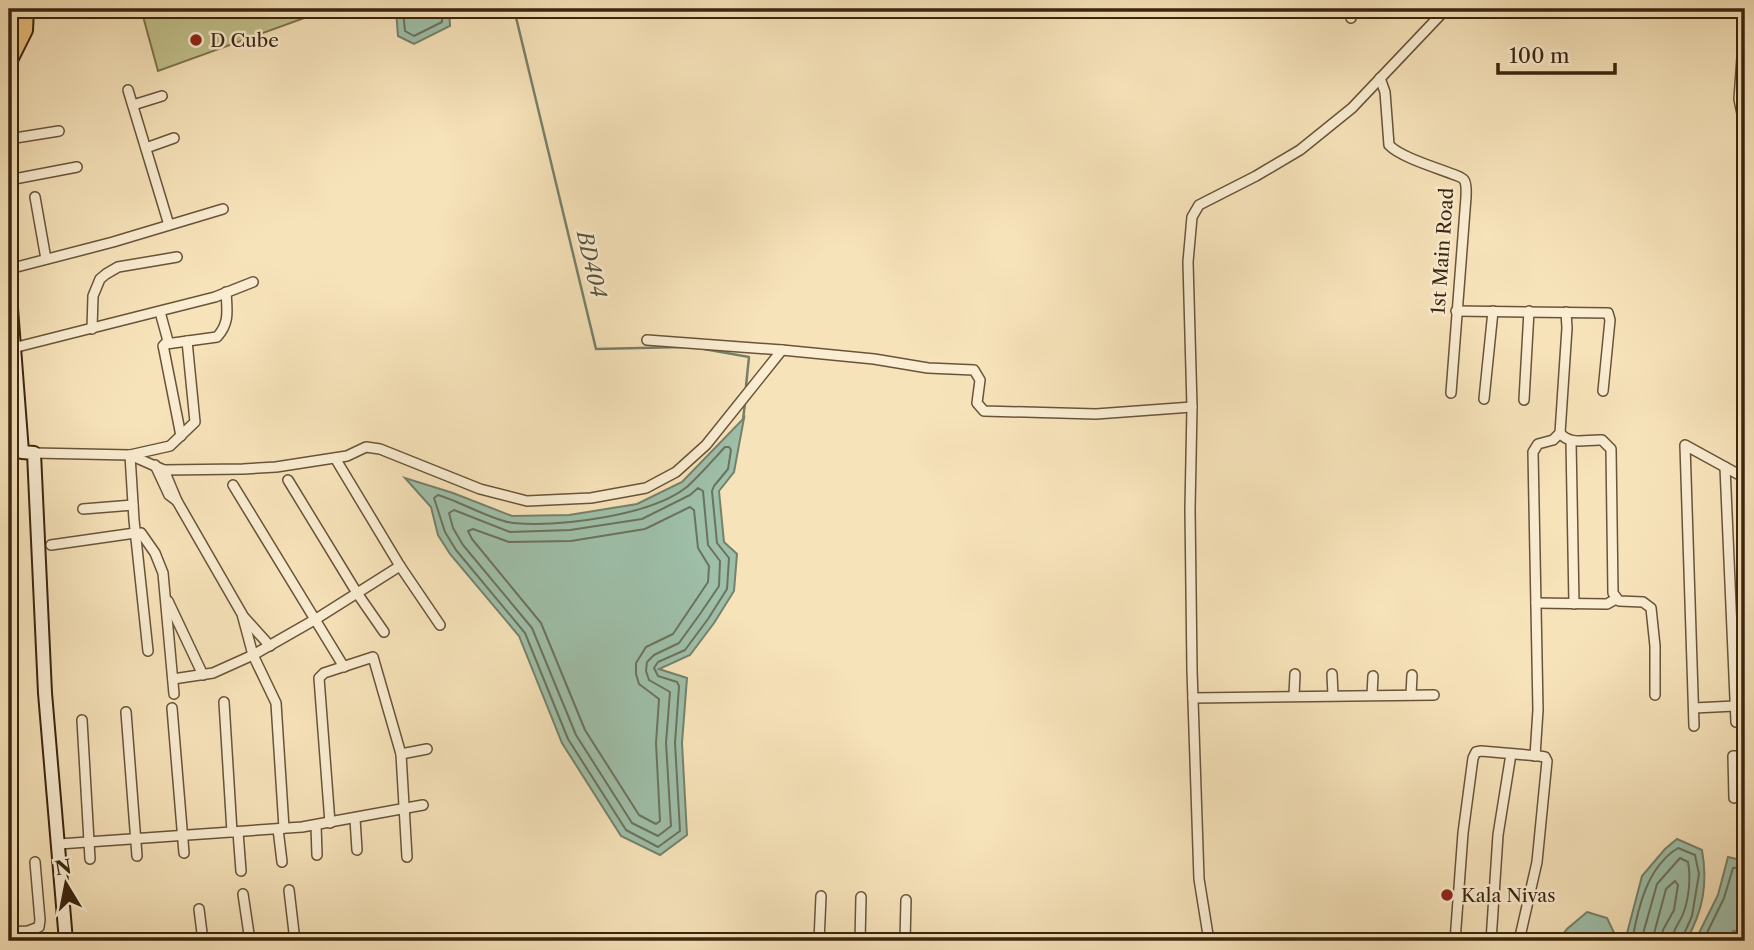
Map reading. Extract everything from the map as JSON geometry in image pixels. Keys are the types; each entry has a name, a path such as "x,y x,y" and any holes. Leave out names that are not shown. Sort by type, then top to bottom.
{"main road":[{"path":"9,28 15,9"},
{"path":"9,62 25,30 26,9"}],"street":[{"path":"1209,941 1199,879 1193,698 1190,509 1192,407 1188,262 1189,233 1194,212 1199,205 1300,150 1352,108 1446,9"},
{"path":"1745,16 1740,99 1745,128"},
{"name":"1st Main Road","path":"1380,78 1385,92 1389,145 1406,157 1436,170 1458,175 1465,183 1451,393"},
{"path":"128,89 169,225"},
{"path":"133,105 162,96"},
{"path":"9,139 59,131"},
{"path":"146,148 174,138"},
{"path":"9,180 77,167"},
{"path":"35,197 46,259"},
{"path":"9,269 223,209"},
{"path":"92,329 93,296 100,279 118,267 177,257"},
{"path":"9,282 21,452 66,941"},
{"path":"13,348 160,312 253,282"},
{"path":"166,344 216,337 220,334 228,319 226,292"},
{"path":"1456,311 1608,313 1610,320 1603,391"},
{"path":"1484,399 1493,311"},
{"path":"160,312 168,341 163,346 181,436"},
{"path":"1524,400 1529,312"},
{"path":"1535,756 1538,710 1533,452 1538,444 1553,440 1560,433 1566,312"},
{"path":"647,340 782,350 874,359 928,368 974,370 980,380 977,403 984,411 1096,414 1192,407"},
{"path":"21,452 130,454 170,446 195,422 187,341"},
{"path":"130,454 164,470 243,470 347,456 366,447 380,449 481,489 527,501 591,498 646,488 676,472 706,446 782,350"},
{"path":"1560,433 1571,441 1602,440 1608,443 1611,449 1613,593 1619,601 1650,605 1655,646 1655,695"},
{"path":"1571,441 1574,604"},
{"path":"1694,726 1685,445 1745,478"},
{"path":"130,454 148,651"},
{"path":"335,458 400,566 440,625"},
{"path":"155,465 169,495 177,501"},
{"path":"1726,467 1736,723"},
{"path":"164,470 177,501 242,614 270,646"},
{"path":"288,480 383,632"},
{"path":"233,485 344,667"},
{"path":"83,509 133,505"},
{"path":"51,545 138,533"},
{"path":"138,533 160,564 174,694"},
{"path":"173,679 203,675 253,655 316,620 400,566"},
{"path":"165,596 203,675"},
{"path":"1536,603 1607,604 1616,599"},
{"path":"242,614 253,655 276,703 282,862"},
{"path":"330,823 319,678 373,657 401,754 407,857"},
{"path":"1294,695 1295,674"},
{"path":"1332,674 1333,695"},
{"path":"1411,695 1412,675"},
{"path":"1372,695 1373,676"},
{"path":"1193,698 1434,695"},
{"path":"224,702 241,871"},
{"path":"1694,708 1735,706"},
{"path":"172,708 184,853"},
{"path":"126,712 137,856"},
{"path":"82,720 90,859"},
{"path":"401,754 427,749"},
{"path":"1455,941 1463,833 1474,754 1480,751 1545,757 1547,761 1537,862 1519,941"},
{"path":"1491,941 1498,835 1511,754"},
{"path":"1734,799 1733,756 1745,756"},
{"path":"59,844 281,829 355,819 423,805"},
{"path":"355,819 357,850"},
{"path":"316,825 317,855"},
{"path":"9,932 28,932 39,927 35,862"},
{"path":"289,890 295,941"},
{"path":"243,894 250,941"},
{"path":"819,941 821,897"},
{"path":"860,941 861,897"},
{"path":"905,941 906,900"},
{"path":"199,909 203,941"}],"shaded area":[{"name":"D Cube","path":"141,9 329,9 158,71"}],"water":[{"path":"396,9 449,9 450,26 414,44 398,36"},
{"path":"744,418 734,472 719,491 724,542 737,554 734,591 690,655 659,669 687,678 682,743 687,835 660,855 621,836 562,743 519,636 450,554 438,535 431,507 405,478 512,516 569,515 637,504 682,482"},
{"path":"1677,839 1702,850 1703,897 1692,930 1686,941 1625,941 1642,876"},
{"path":"1728,857 1745,861 1745,932 1733,931 1732,941 1695,941 1718,895"},
{"path":"1587,912 1607,918 1618,941 1558,941 1567,929"}],"waterway":[{"name":"BD404","path":"514,9 596,349 684,347"},
{"name":"BD404","path":"704,349 749,357 746,386"},
{"name":"BD404","path":"743,420 745,403"}],"place":[{"name":"D Cube","path":"196,40"},
{"name":"Kala Nivas","path":"1447,895"}]}
